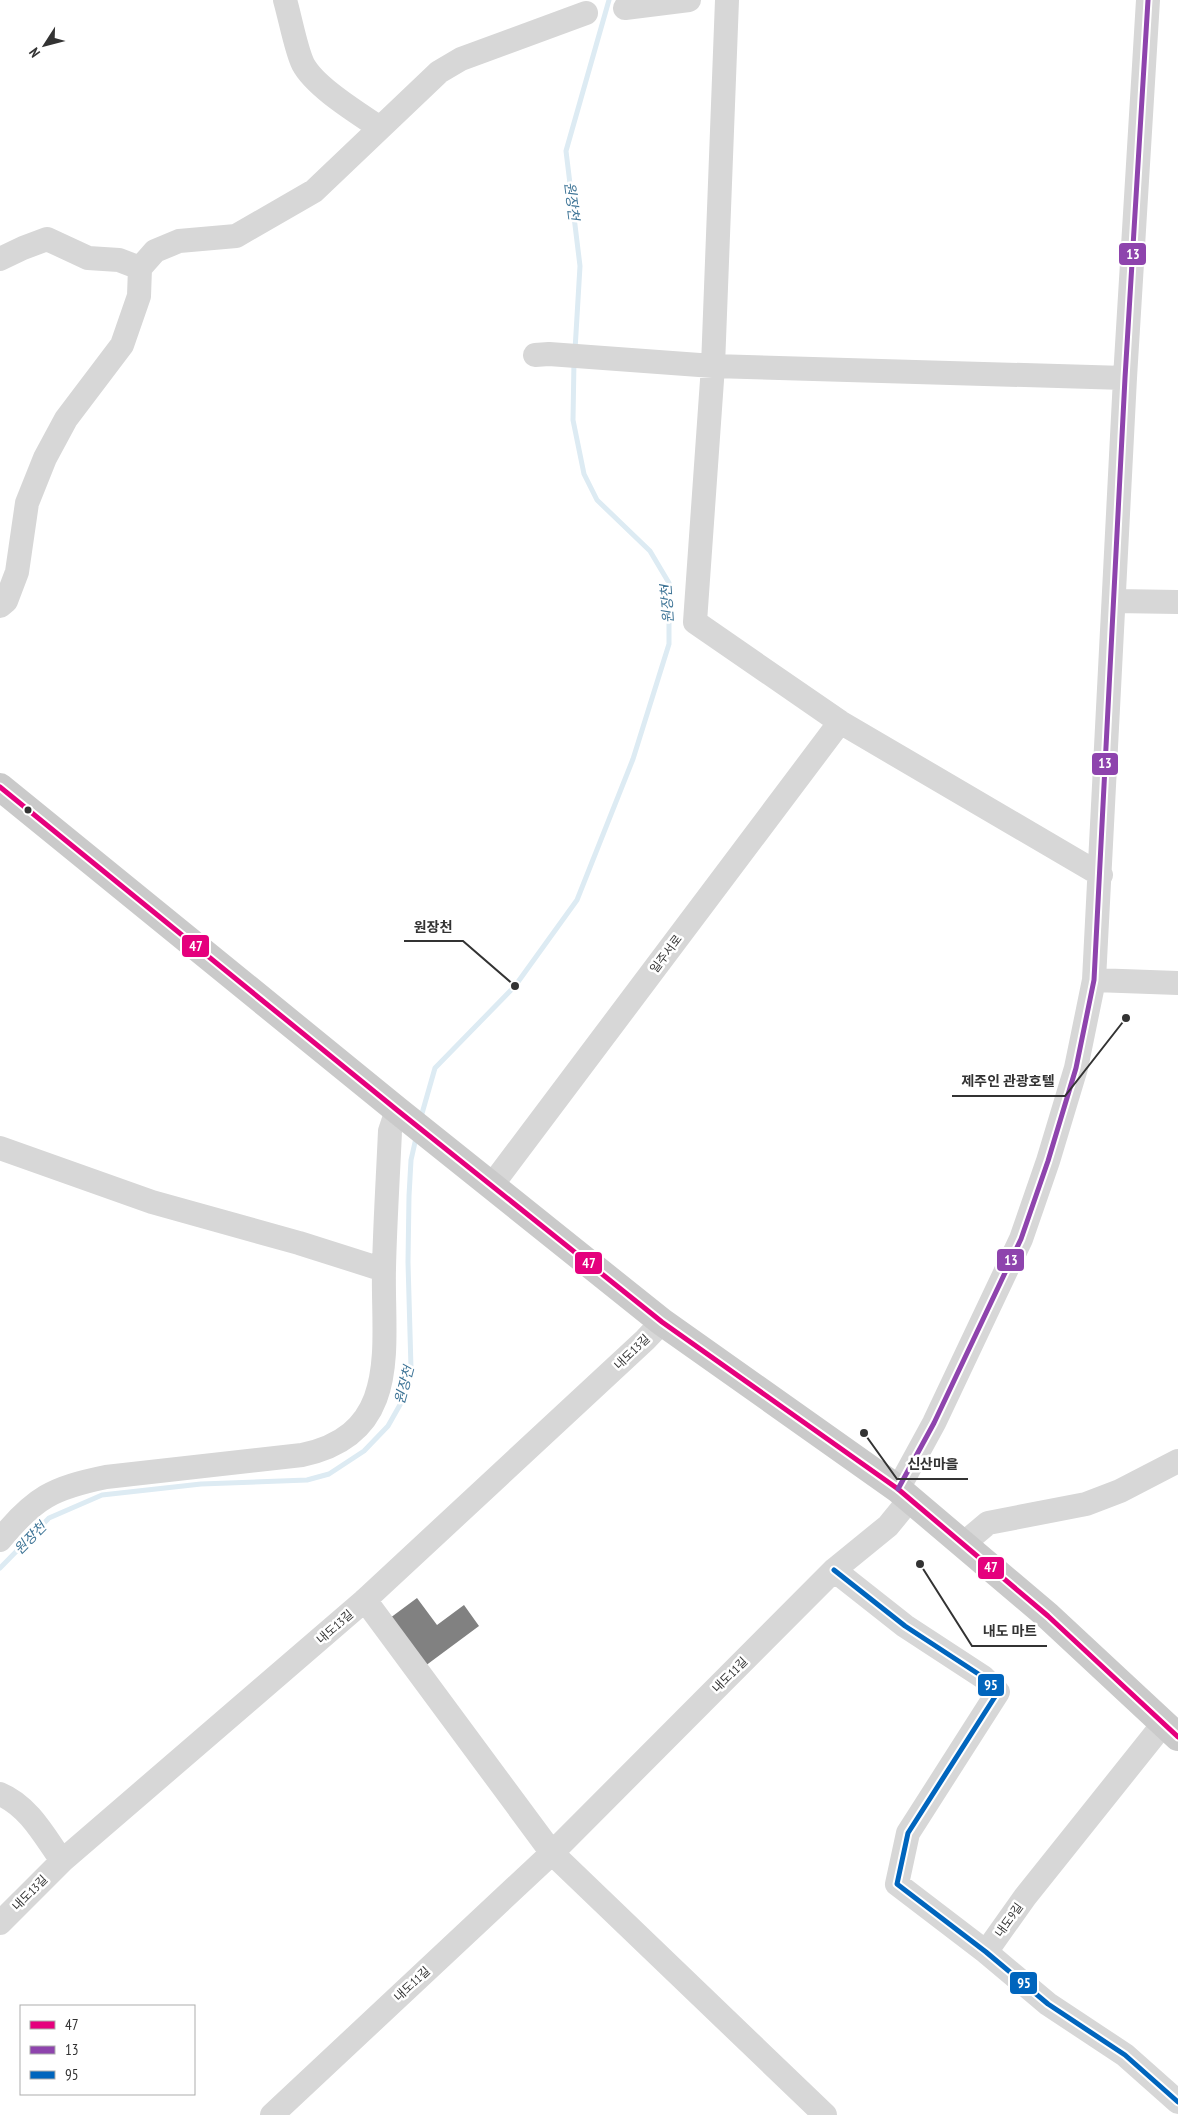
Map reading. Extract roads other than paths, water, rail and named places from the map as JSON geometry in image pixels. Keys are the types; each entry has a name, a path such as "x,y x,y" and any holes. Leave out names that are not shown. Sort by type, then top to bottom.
{"main road":[{"path":"0,787 411,1122 662,1322 904,1494 1048,1616 1171,1730"}],"street":[{"path":"285,0 302,63 312,77 380,128"},
{"path":"727,0 713,366 695,622 840,722 1101,875"},
{"name":"내도11길","path":"272,2115 552,1853 834,1570 888,1526 904,1494 934,1423 1021,1239 1048,1161 1076,1068 1094,980 1101,875 1125,378 1148,0"},
{"path":"625,8 688,1"},
{"path":"0,606 6,600 17,572 27,503 45,458 66,419 122,345 138,296 140,268 155,251 179,241 236,236 314,191 439,72 461,59 586,13"},
{"path":"0,260 23,248 47,240 88,258 119,260 140,268"},
{"path":"542,354 713,366 1125,378"},
{"path":"1115,601 1178,602"},
{"name":"일주서로","path":"492,1186 840,722"},
{"path":"1094,980 1178,983"},
{"path":"0,1540 28,1509 40,1499 80,1482 106,1476 318,1452 345,1438 358,1427 379,1390 385,1344 384,1270 390,1131 411,1122"},
{"path":"0,1148 152,1202 299,1243 384,1270"},
{"name":"내도13길","path":"0,1923 62,1861 366,1600 631,1354 662,1322"},
{"path":"964,1544 988,1523 1086,1504 1120,1491 1178,1461"},
{"path":"834,1570 906,1626 983,1677 998,1692 908,1833 898,1884 986,1952 1048,2004 1125,2055 1178,2102"},
{"path":"366,1600 552,1853 825,2115"},
{"name":"내도9길","path":"986,1952 1025,1897 1171,1730"},
{"path":"0,1794 25,1810 62,1861"}],"waterway":[{"name":"원장천","path":"575,350 580,266 566,151 609,0"},
{"name":"원장천","path":"421,1117 435,1068 515,986 577,900 633,759 669,644 669,583 650,551 597,500 584,474 573,420 574,361"},
{"name":"원장천","path":"0,1568 49,1518 102,1495 201,1484 307,1480 329,1474 364,1451 388,1426 401,1403 411,1368 408,1262 409,1196 411,1160 416,1138"}],"place":[{"name":"원장천","path":"515,986"},
{"name":"제주인 관광호텔","path":"1126,1018"},
{"name":"신산마을","path":"864,1433"},
{"name":"내도 마트","path":"920,1564"}]}
